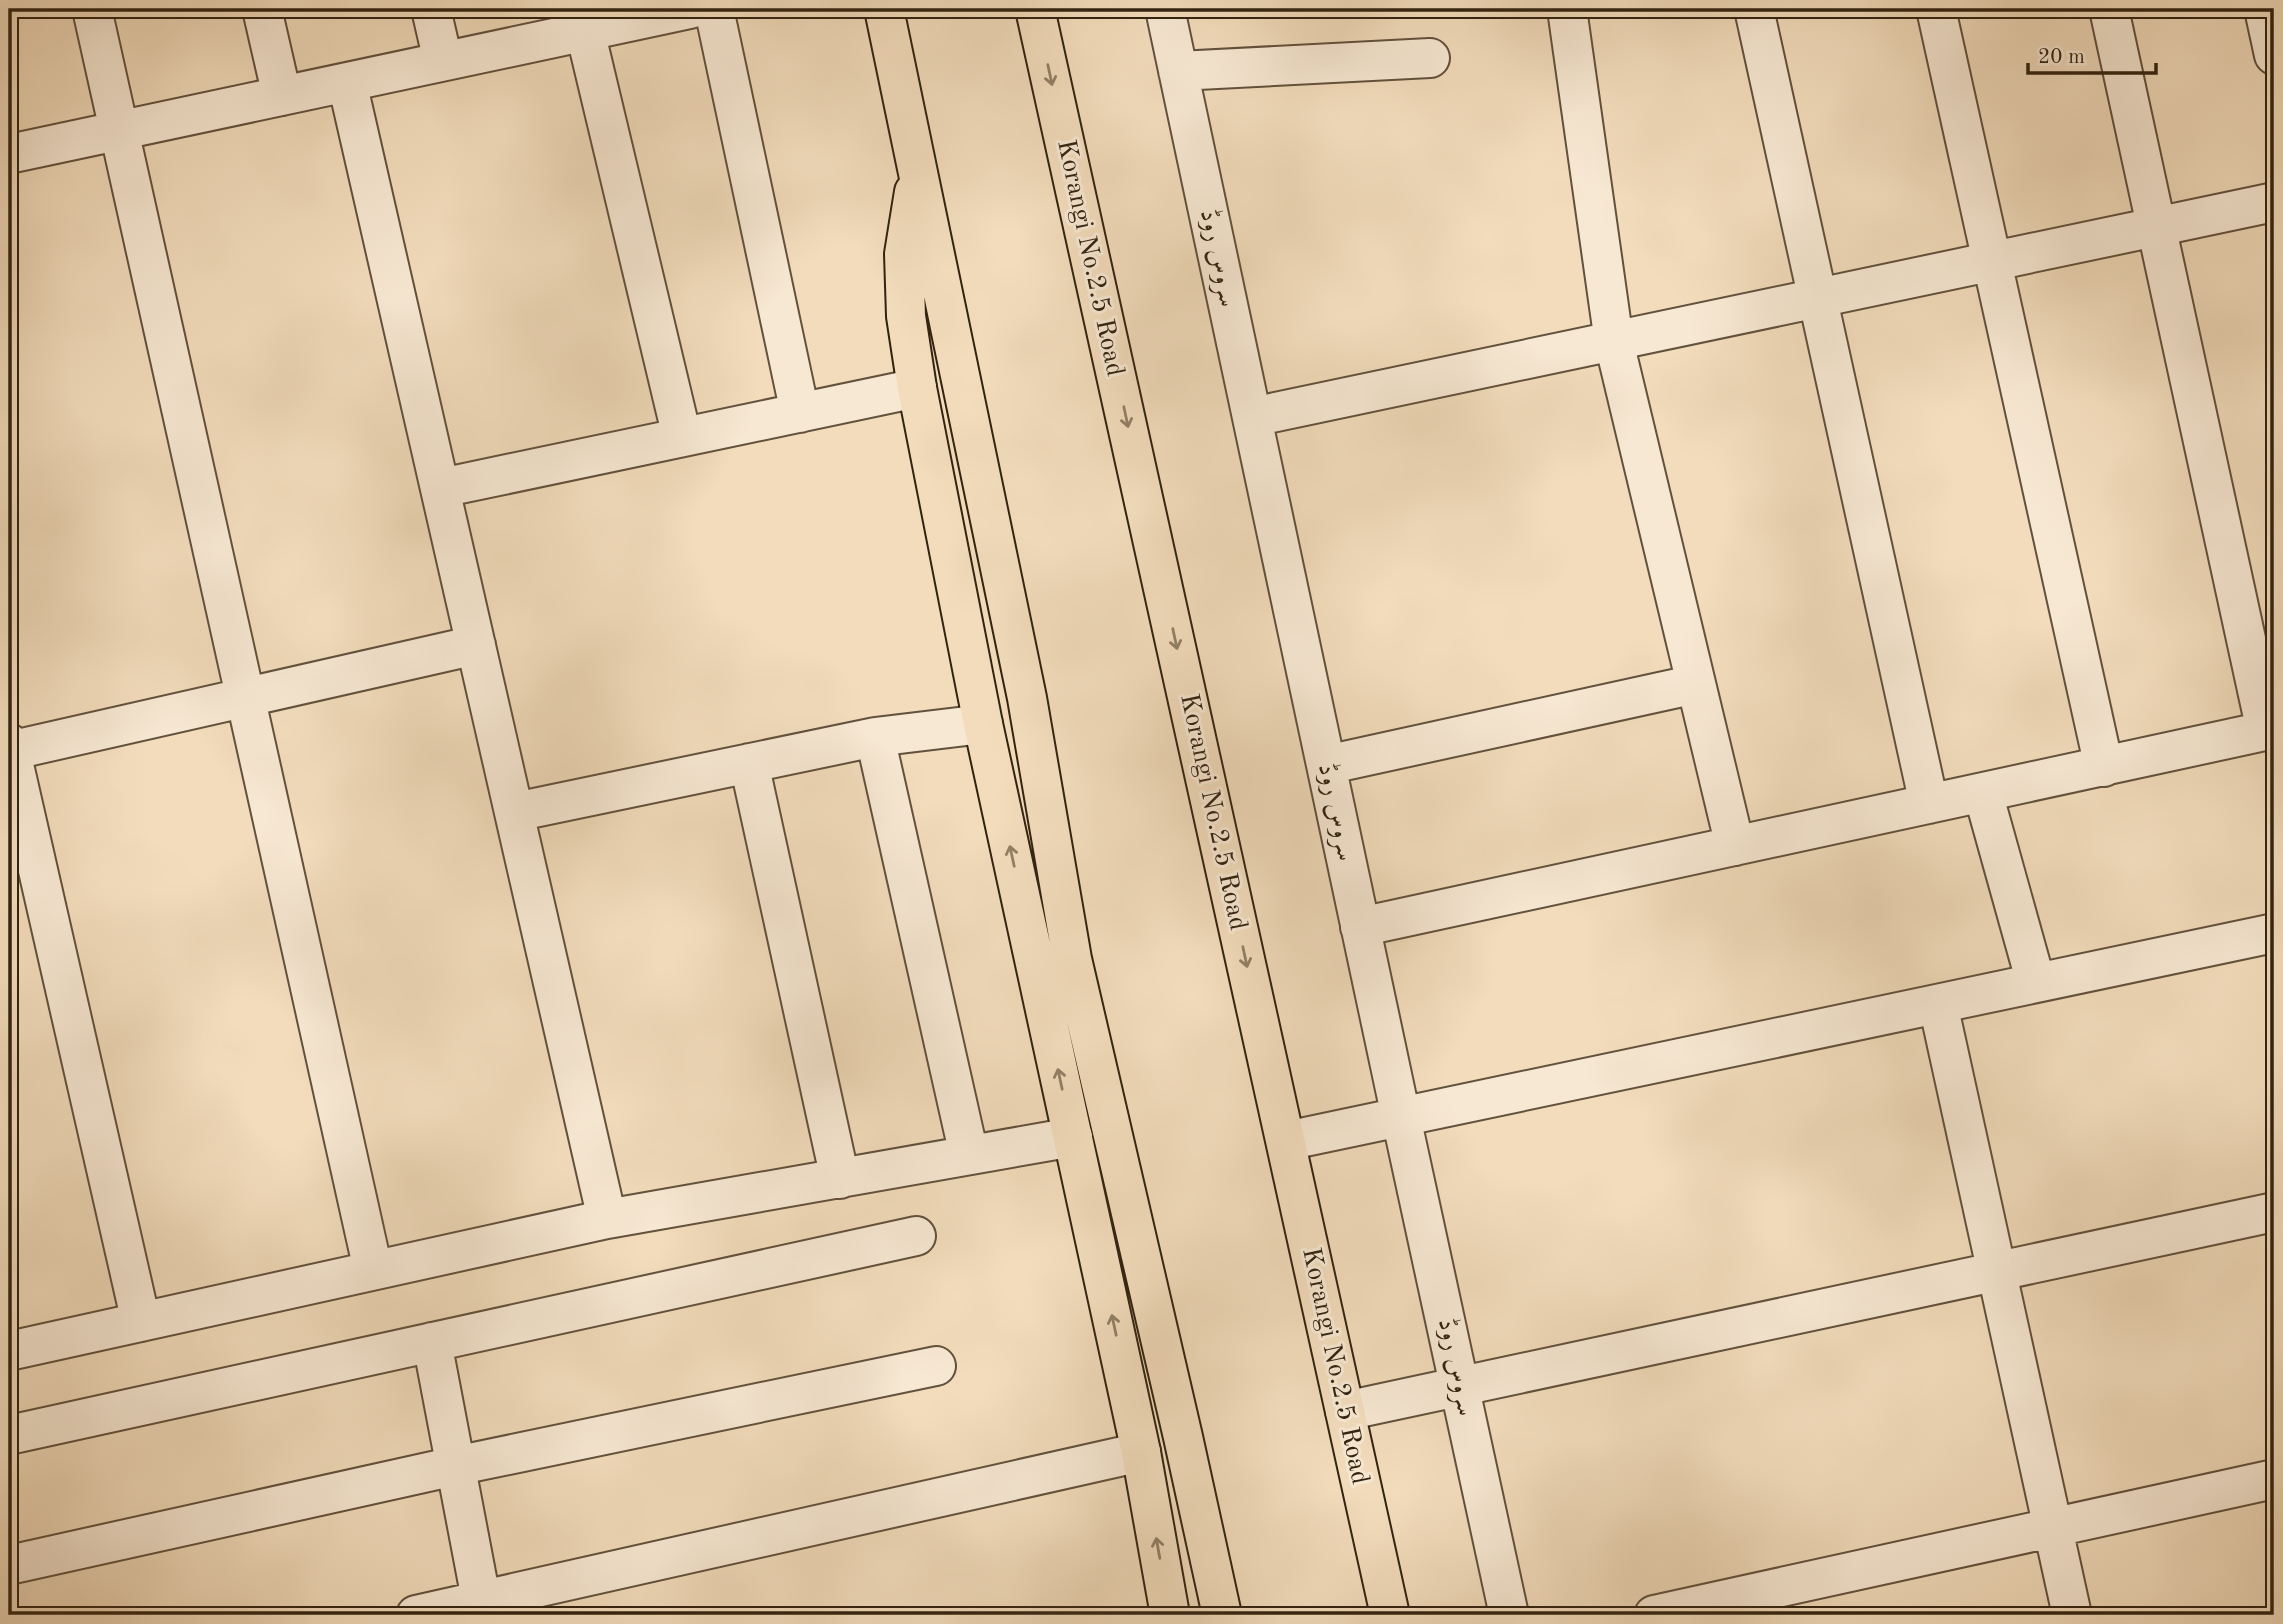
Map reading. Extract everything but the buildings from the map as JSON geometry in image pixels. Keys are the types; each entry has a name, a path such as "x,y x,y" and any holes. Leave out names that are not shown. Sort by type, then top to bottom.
{"main road":[{"path":"884,9 1027,698 1072,959 1222,1615"},
{"name":"Korangi No.2.5 Road","path":"1035,9 1345,1411 1382,1609"},
{"path":"917,170 904,254 906,316 917,388 983,724 1142,1452 1170,1615"}],"street":[{"path":"92,9 373,1270"},
{"path":"262,9 282,96"},
{"path":"431,9 443,61"},
{"path":"9,154 690,9"},
{"path":"714,9 800,412"},
{"name":"سروس روڈ","path":"1165,9 1509,1615"},
{"path":"1567,9 1614,342 1735,846"},
{"path":"1754,9 1929,804"},
{"path":"1936,9 2105,767"},
{"path":"1360,927 2270,730 2109,9"},
{"path":"2264,9 2274,55"},
{"path":"585,31 682,437"},
{"path":"1178,71 1430,58"},
{"path":"347,82 607,1219"},
{"path":"1252,418 2274,202"},
{"path":"441,488 917,388"},
{"path":"141,1322 9,748 476,645"},
{"path":"1326,765 1696,684"},
{"path":"514,812 875,737 983,724"},
{"path":"875,737 968,1155"},
{"path":"749,763 840,1179"},
{"path":"1983,793 2036,983"},
{"path":"1286,1141 2274,933"},
{"path":"1938,1004 2072,1615"},
{"path":"9,1351 607,1219 1073,1137"},
{"path":"1345,1411 2274,1212"},
{"path":"9,1435 916,1236"},
{"path":"432,1342 482,1608"},
{"path":"9,1564 455,1466 936,1366"},
{"path":"416,1615 482,1608 1142,1452"},
{"path":"1654,1615 2274,1479"}]}
